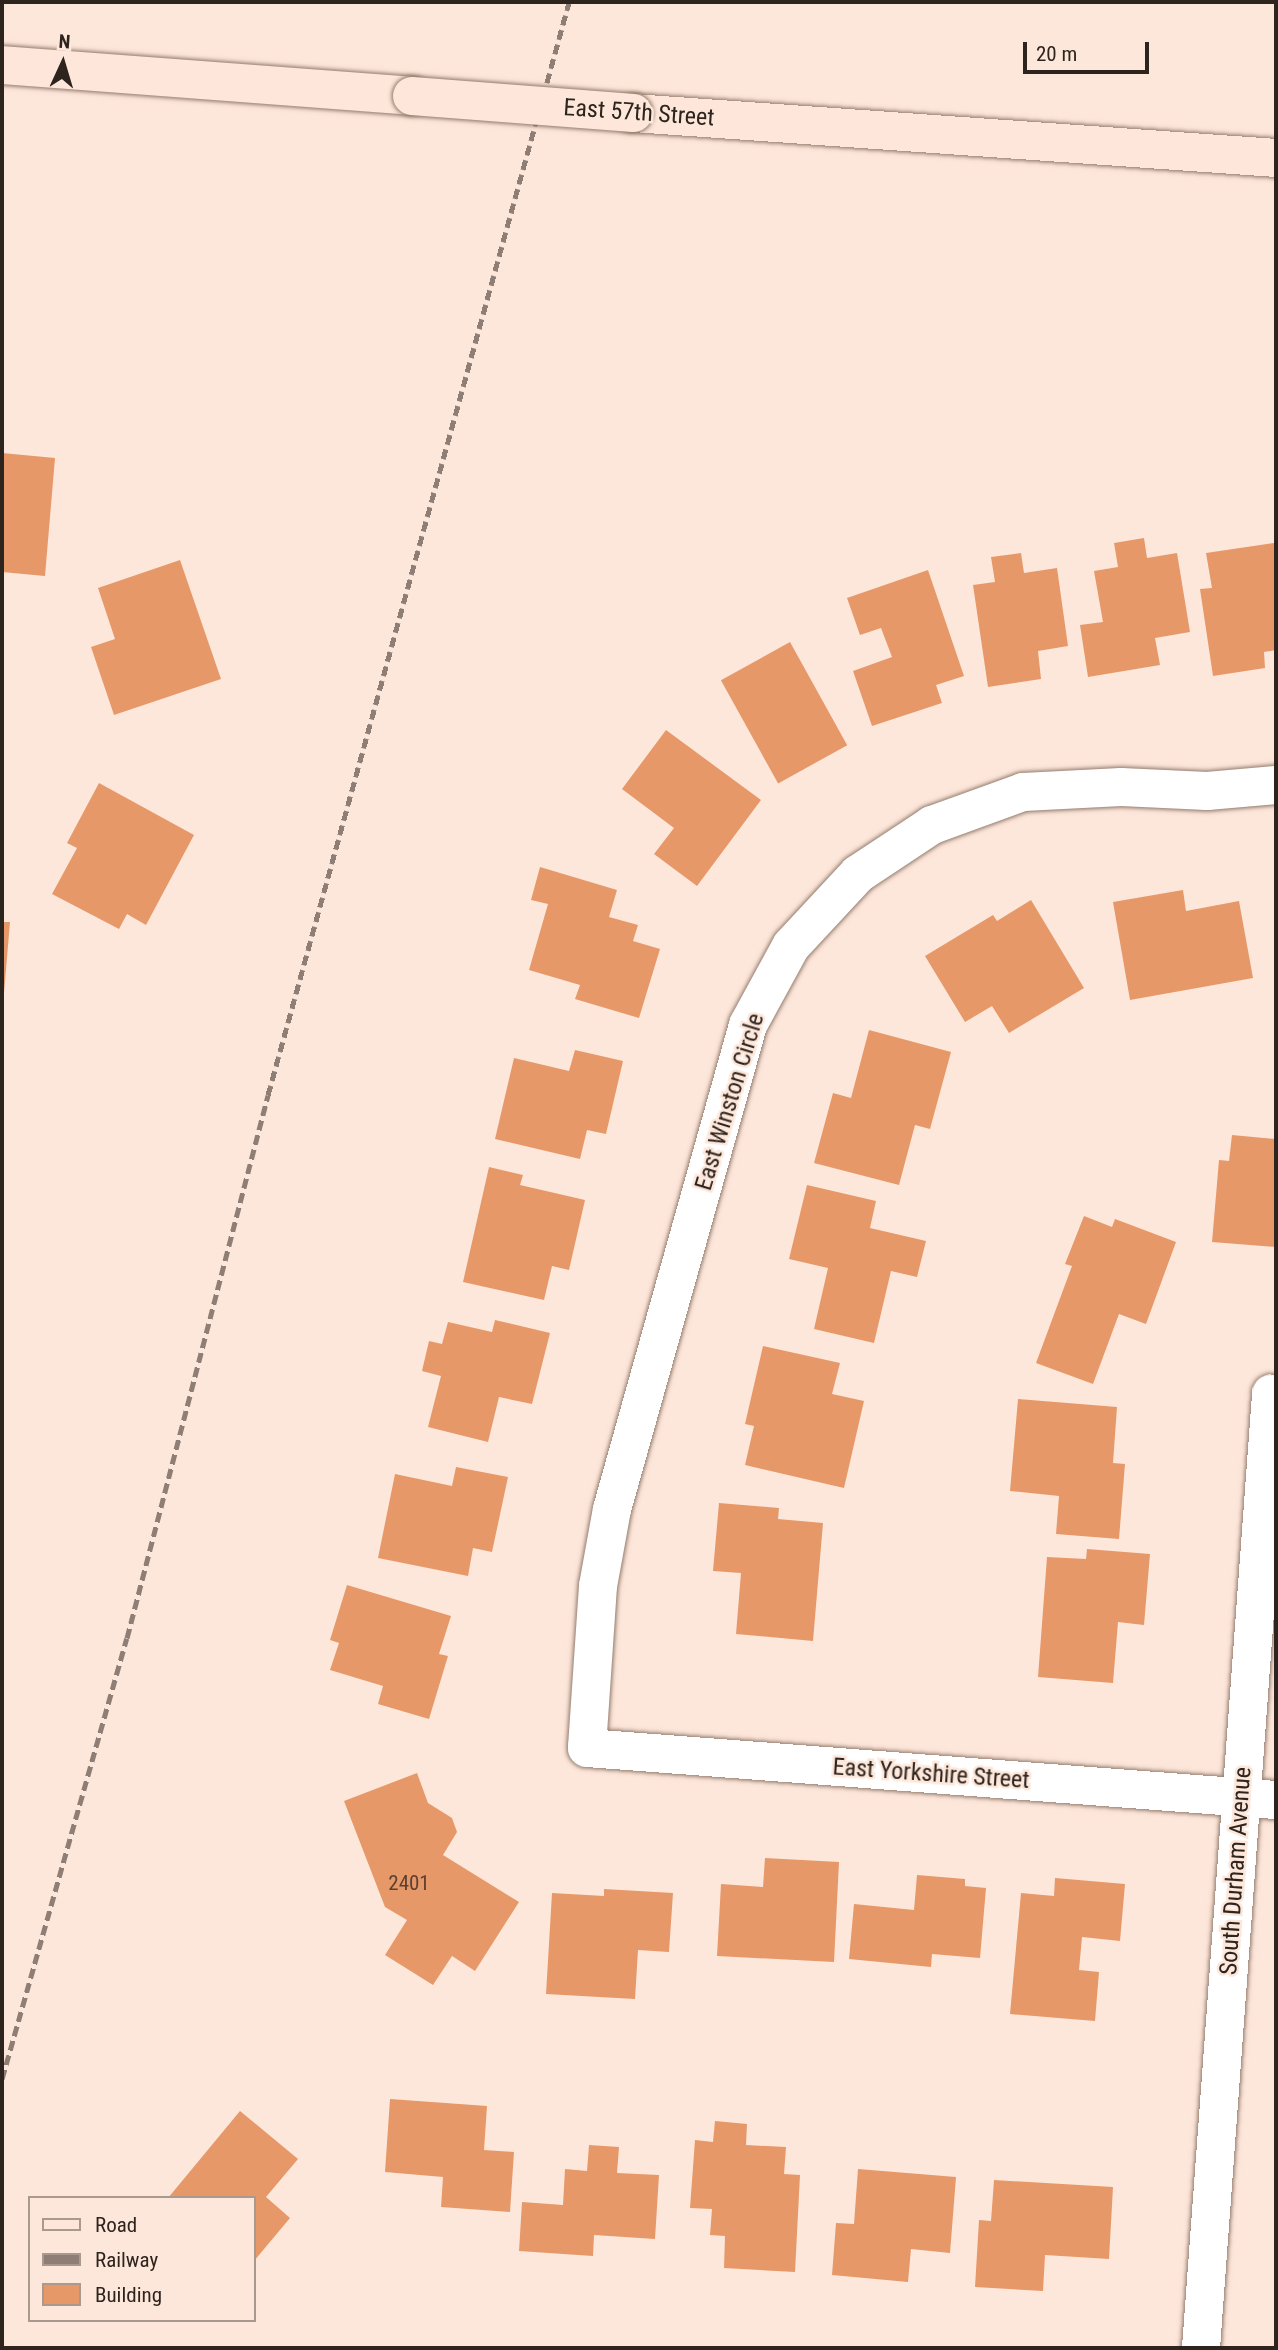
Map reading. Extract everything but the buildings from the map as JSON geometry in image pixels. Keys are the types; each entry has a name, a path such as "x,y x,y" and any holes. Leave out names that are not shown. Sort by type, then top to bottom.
{"main road":[{"name":"East 57th Street","path":"2,65 1276,158"}],"street":[{"name":"East Winston Circle","path":"587,1748 598,1586 612,1509 748,1025 791,946 858,874 932,825 1023,792 1121,787 1207,791 1276,785"},
{"name":"South Durham Avenue","path":"1201,2348 1259,1799 1271,1394"},
{"name":"East Yorkshire Street","path":"587,1748 1259,1799"}],"railway":[{"path":"2,2079 127,1638 268,1095 569,2"}]}
